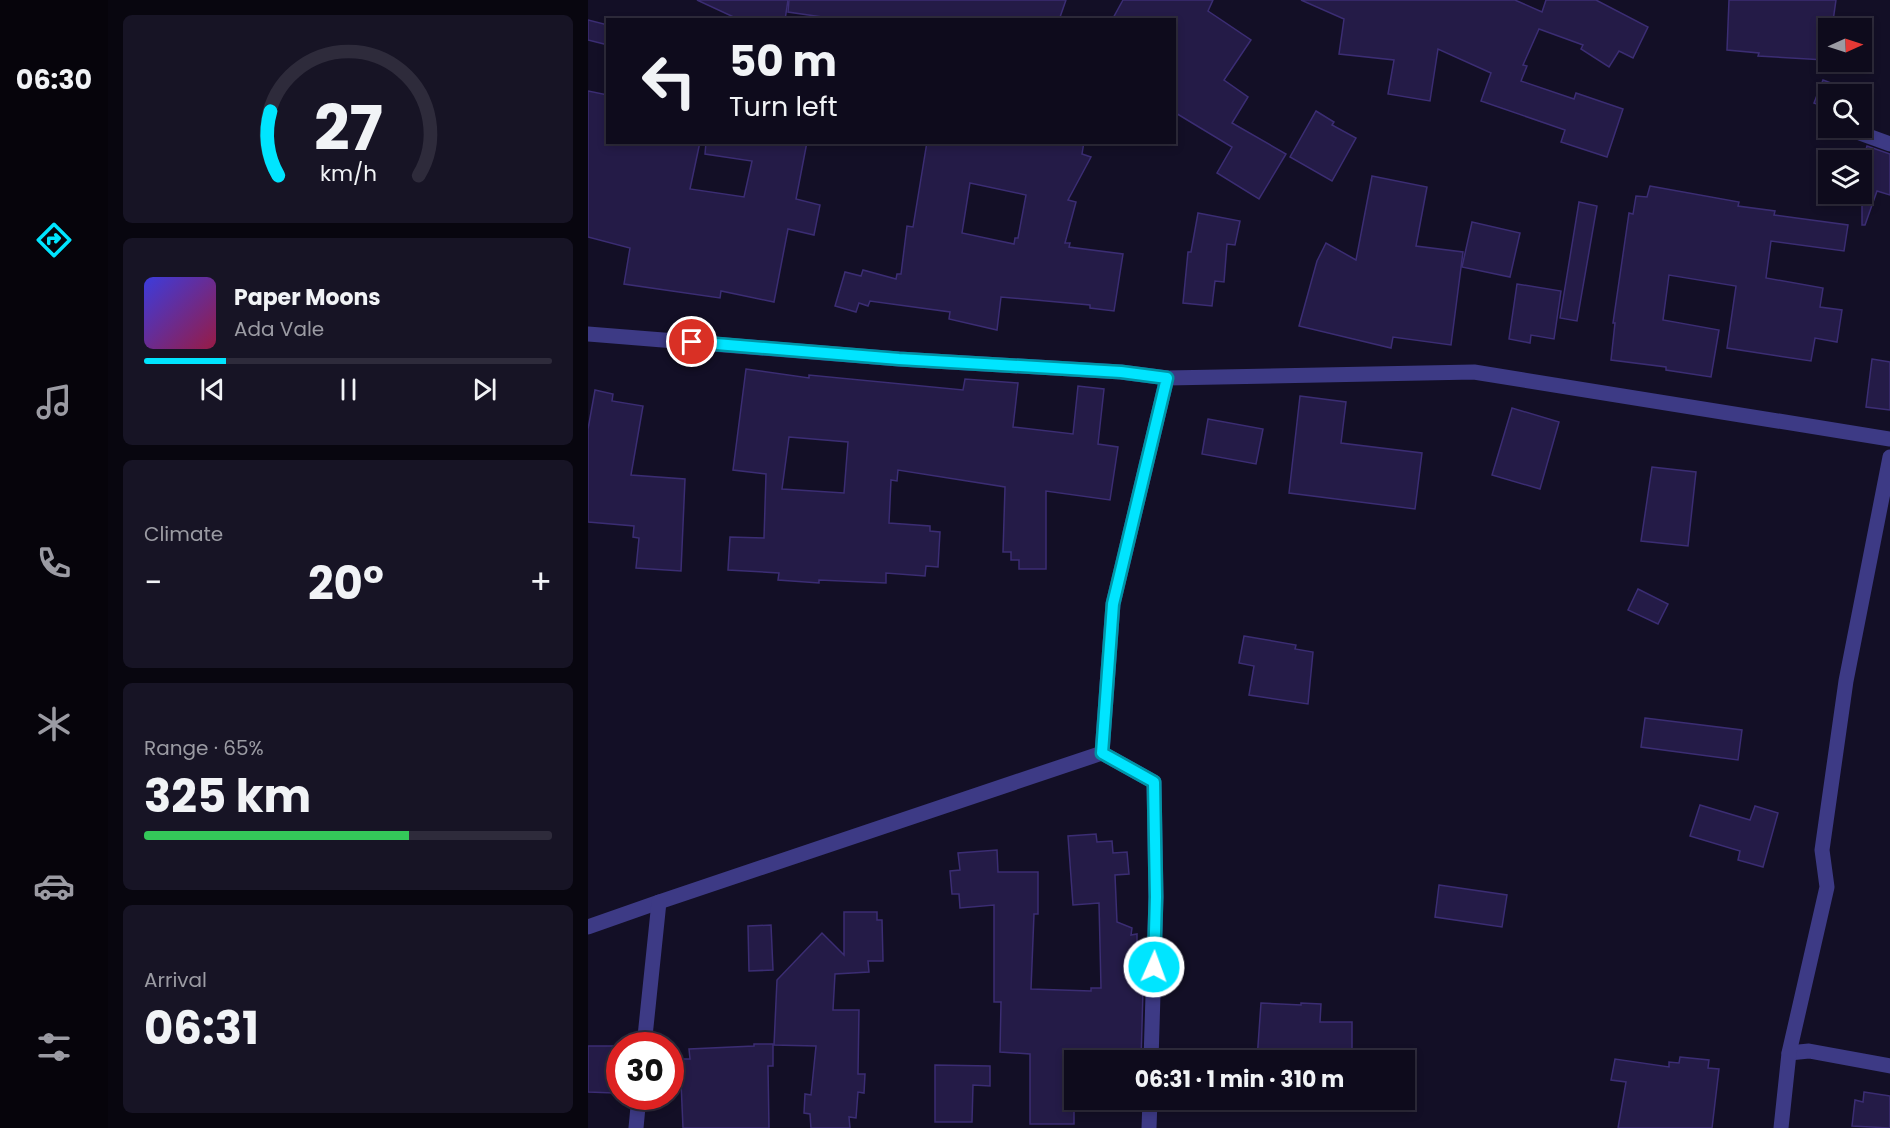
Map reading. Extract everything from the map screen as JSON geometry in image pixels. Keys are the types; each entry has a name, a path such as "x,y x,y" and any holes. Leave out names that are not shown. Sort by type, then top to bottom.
{"street":[{"path":"1872,137 1890,144"},
{"path":"588,334 899,359 1121,372 1167,378 1474,372 1890,439"},
{"path":"1102,753 1113,604 1167,378"},
{"path":"1780,1128 1789,1053 1827,887 1822,850 1839,726 1890,457"},
{"path":"588,927 1102,753 1154,782 1156,897 1151,1050"},
{"path":"645,1032 659,902"},
{"path":"1789,1053 1809,1051 1890,1066"},
{"path":"636,1128 638,1110"},
{"path":"1149,1128 1150,1110"}],"building":[{"path":"697,0 788,0 785,18 736,18"},
{"path":"789,0 1066,0 1060,18 829,18 788,12"},
{"path":"1123,0 1213,0 1208,11 1251,40 1224,80 1248,97 1232,123 1286,154 1259,199 1217,173 1232,147 1176,113 1176,18 1113,18"},
{"path":"1301,0 1515,0 1542,12 1546,0 1596,0 1648,27 1633,58 1619,51 1609,67 1581,49 1583,45 1539,29 1523,65 1527,66 1521,81 1574,99 1576,93 1623,109 1607,157 1561,142 1565,130 1481,101 1491,73 1438,49 1430,101 1388,94 1394,60 1339,54 1344,19"},
{"path":"1729,0 1836,0 1833,18 1818,18 1818,60 1758,56 1759,53 1727,50"},
{"path":"588,20 606,24 606,44 588,40"},
{"path":"1823,80 1834,84 1821,84"},
{"path":"588,91 606,95 606,144 700,144 690,189 744,197 752,161 705,154 706,144 807,144 796,199 820,205 814,235 788,229 774,302 721,291 720,298 624,284 630,248 588,237"},
{"path":"1818,93 1818,104 1814,103"},
{"path":"1316,111 1334,122 1332,125 1356,138 1332,181 1290,157"},
{"path":"927,144 1084,144 1082,154 1091,157 1068,200 1076,202 1065,243 1070,243 1069,247 1123,254 1114,311 1090,308 1090,305 1001,297 997,330 949,319 950,312 870,301 868,306 859,303 856,312 835,306 845,272 861,276 863,270 896,279 897,274 901,274 907,226 913,227","holes":["970,183 1026,195 1018,238 1015,238 1014,244 962,233"]},
{"path":"1867,146 1890,154 1890,195 1877,191 1865,225 1862,225 1862,204 1872,204 1872,150 1866,150"},
{"path":"1372,176 1427,187 1416,246 1463,252 1451,345 1393,337 1391,348 1299,326 1317,261 1326,243 1356,260"},
{"path":"1650,186 1739,202 1738,206 1775,211 1774,215 1848,225 1844,251 1771,241 1766,278 1823,288 1820,307 1842,310 1837,342 1815,338 1811,361 1727,348 1736,286 1669,275 1663,320 1719,330 1711,377 1666,370 1666,367 1611,360 1615,323 1613,323 1629,213 1633,214 1636,196 1647,197"},
{"path":"1579,202 1597,206 1577,321 1560,318"},
{"path":"1198,213 1240,221 1235,245 1227,244 1224,282 1215,281 1212,306 1183,303 1188,252 1191,252"},
{"path":"1472,222 1520,233 1510,277 1462,267"},
{"path":"1517,284 1561,291 1554,339 1531,335 1530,343 1509,339"},
{"path":"1872,359 1890,362 1890,410 1866,407"},
{"path":"746,369 809,378 809,375 963,390 965,379 1018,383 1013,427 1073,434 1078,386 1104,389 1098,444 1118,447 1110,500 1046,491 1046,569 1019,569 1019,560 1011,560 1011,552 1003,552 1005,487 898,470 897,481 891,480 889,523 930,526 930,531 940,532 938,567 926,566 925,576 886,573 886,583 819,580 819,583 778,580 779,573 728,570 730,537 764,538 766,474 733,470","holes":["789,437 848,442 844,493 782,489"]},
{"path":"595,390 613,394 612,401 643,406 631,475 685,479 681,571 636,568 639,538 633,537 634,526 588,522 588,429"},
{"path":"1300,396 1346,402 1341,443 1422,453 1415,509 1289,493"},
{"path":"1512,408 1559,422 1540,489 1492,475"},
{"path":"1208,419 1263,429 1256,464 1202,454"},
{"path":"1652,467 1696,472 1688,546 1641,541"},
{"path":"1638,589 1668,604 1658,624 1628,610"},
{"path":"1244,636 1296,645 1295,649 1313,652 1308,704 1249,695 1254,666 1239,663"},
{"path":"1645,718 1742,730 1738,760 1641,747"},
{"path":"1700,805 1750,820 1755,806 1778,813 1763,867 1738,860 1740,851 1690,836"},
{"path":"1096,834 1097,842 1112,841 1113,853 1127,852 1129,874 1115,875 1117,922 1132,928 1131,935 1137,934 1137,989 1143,990 1141,1050 1064,1050 1064,1110 1074,1110 1074,1124 1030,1124 1030,1054 1000,1052 1001,1002 994,1002 994,905 960,908 959,894 952,894 950,871 960,870 958,853 997,850 998,872 1038,872 1038,914 1034,914 1031,989 1091,991 1091,988 1101,988 1099,903 1073,905 1068,836"},
{"path":"1439,885 1507,895 1502,927 1435,917"},
{"path":"844,912 877,912 877,920 882,920 883,961 868,961 869,972 835,974 833,1010 859,1010 858,1074 865,1074 864,1093 858,1092 856,1118 849,1117 850,1128 811,1128 810,1114 804,1113 805,1094 811,1095 816,1046 774,1045 777,980 822,933 844,955"},
{"path":"771,925 773,970 749,971 748,926"},
{"path":"1261,1003 1321,1004 1320,1022 1352,1022 1352,1050 1258,1050"},
{"path":"754,1044 773,1044 773,1066 768,1066 769,1128 683,1128 684,1059 690,1059 689,1049 754,1046"},
{"path":"588,1046 606,1046 606,1093 588,1092"},
{"path":"1680,1057 1709,1060 1708,1068 1719,1069 1712,1128 1618,1128 1626,1082 1611,1080 1615,1059 1669,1067 1669,1062 1679,1063"},
{"path":"935,1065 990,1066 990,1086 973,1085 972,1122 935,1122"},
{"path":"1864,1092 1890,1096 1890,1128 1852,1126 1855,1100 1863,1102"}],"route":[{"path":"692,342 899,359 1121,372 1167,378 1113,604 1102,753 1154,782 1156,897 1154,967"}]}
